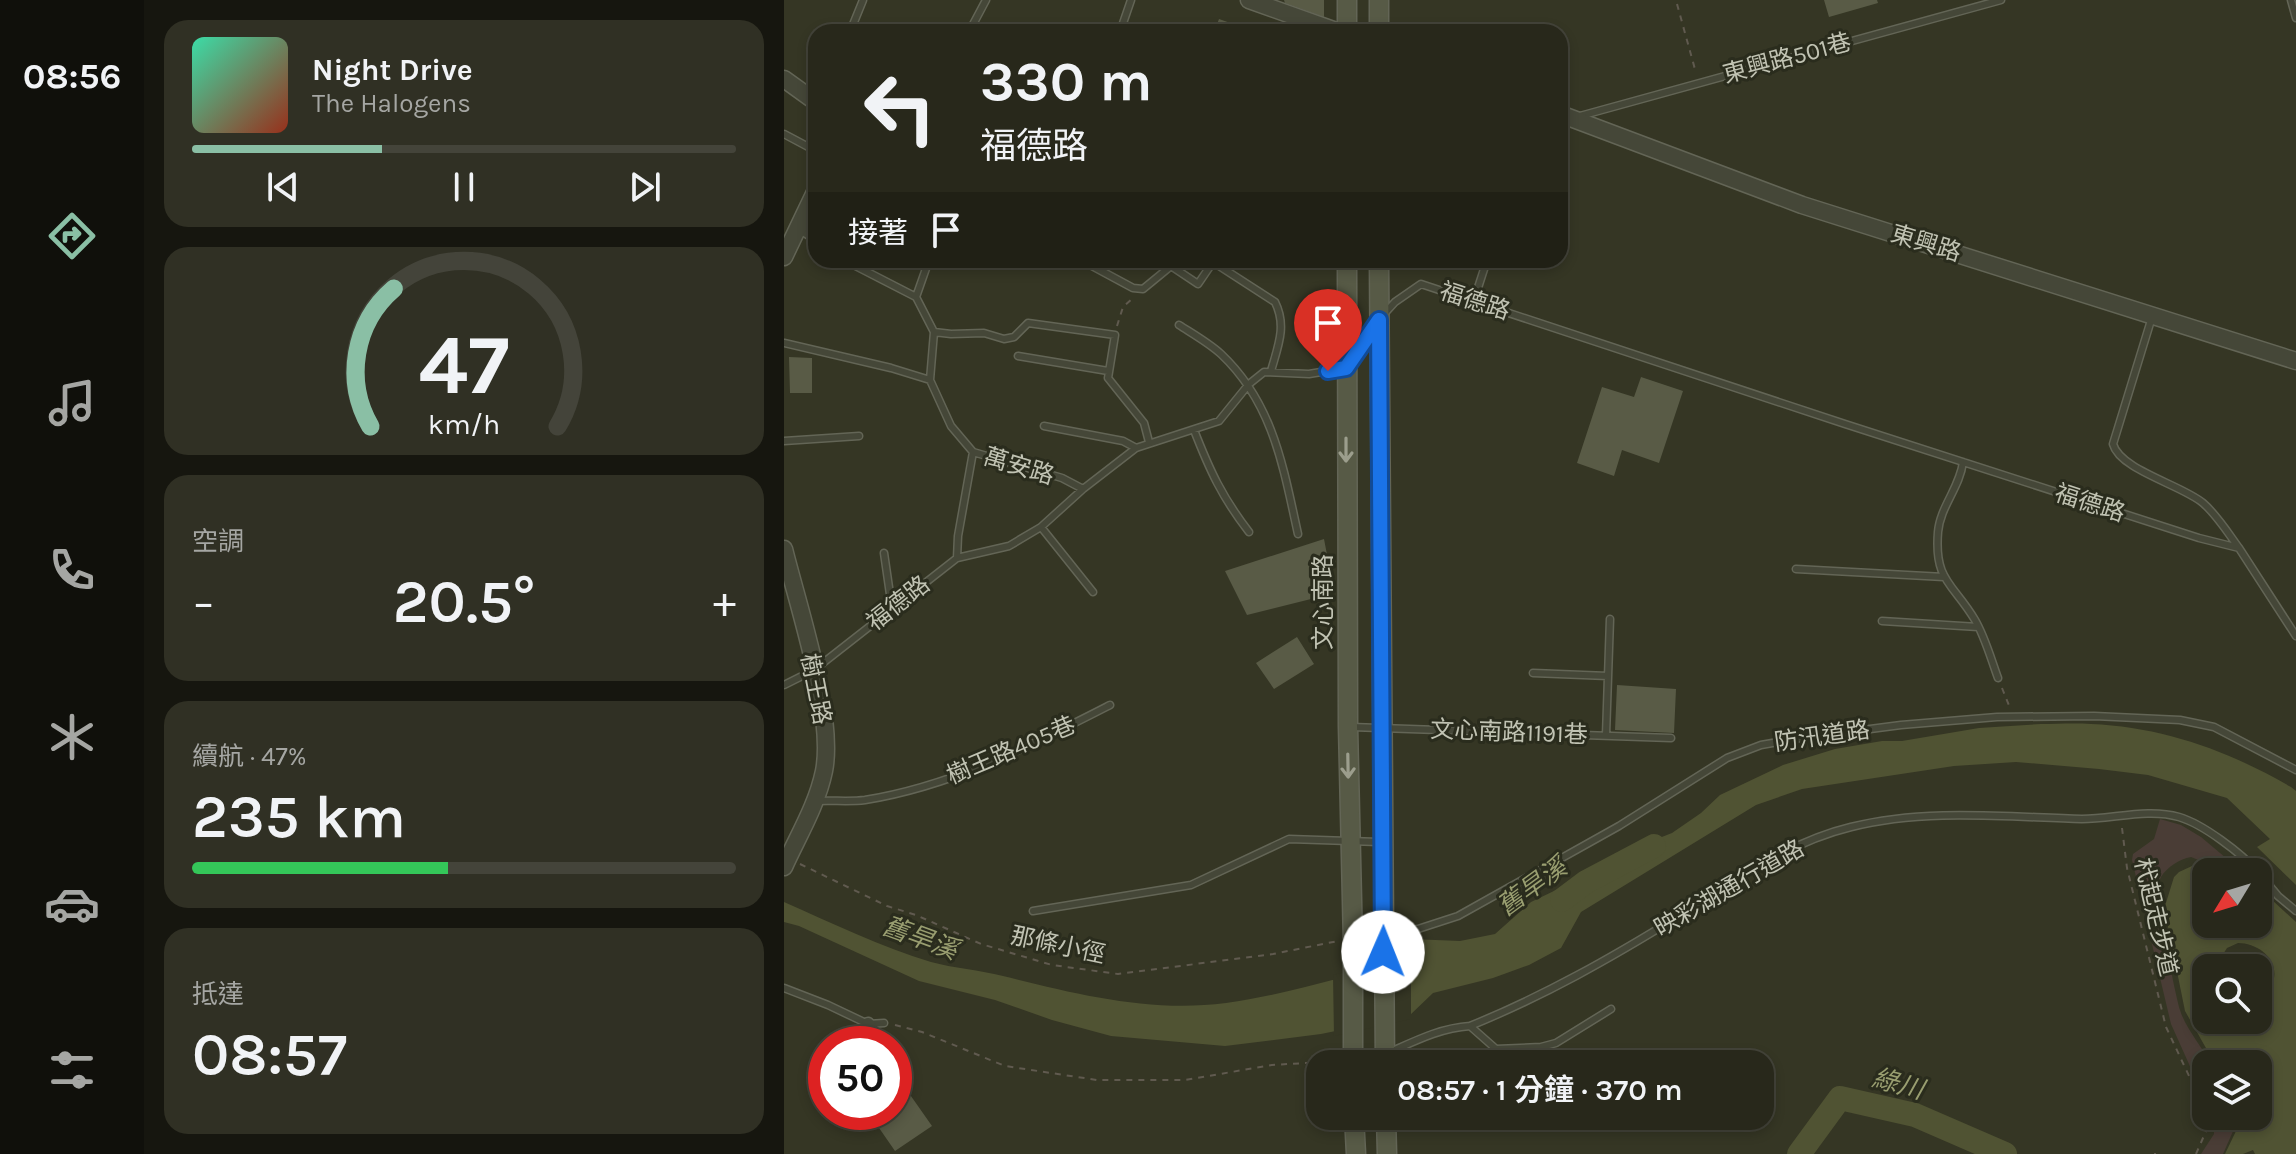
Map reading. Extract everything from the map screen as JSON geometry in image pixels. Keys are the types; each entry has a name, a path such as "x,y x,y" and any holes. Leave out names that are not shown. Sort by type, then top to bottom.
{"main road":[{"path":"1347,0 1347,24"},
{"path":"1379,0 1379,24"},
{"name":"文心南路","path":"1347,268 1348,1050"},
{"path":"1379,268 1385,1050"},
{"path":"1355,1130 1356,1154"},
{"path":"1386,1130 1387,1154"}],"street":[{"path":"1249,0 1279,6 1321,24"},
{"path":"784,79 808,93"},
{"name":"東興路","path":"1568,117 1802,205 2296,361"},
{"path":"784,257 808,207"},
{"name":"樹王路","path":"784,549 814,670 826,754 815,801 786,863"}],"lane":[{"path":"853,24 863,0"},
{"path":"974,24 986,0"},
{"path":"1123,24 1131,0"},
{"name":"東興路501巷","path":"1568,115 2001,0"},
{"path":"2291,0 2296,18"},
{"path":"784,134 808,147"},
{"path":"798,229 808,236"},
{"path":"860,268 916,297 934,332 984,333 1004,339 1014,337 1028,323 1115,335 1108,378 1144,423 1149,442"},
{"path":"916,297 926,268"},
{"path":"1096,268 1133,288 1143,289 1169,268"},
{"path":"1174,268 1198,284 1209,268"},
{"path":"1222,268 1275,302 1283,327 1271,371 1309,374 1346,368"},
{"path":"1474,300 1484,268"},
{"name":"福德路","path":"1346,368 1395,302 1421,284 1963,462 2239,548"},
{"name":"福德路","path":"2153,314 2113,444 2115,451 2142,470 2202,502 2239,548 2296,636"},
{"path":"1179,325 1219,352 1249,384 1271,426 1298,534"},
{"name":"萬安路","path":"934,332 930,380 951,426 973,452 1062,478 1083,489"},
{"path":"784,343 930,380"},
{"path":"1018,356 1108,371"},
{"name":"福德路","path":"784,685 814,670 957,558 1009,546 1041,527 1136,448 1219,421 1249,384 1264,372 1271,371"},
{"path":"1044,426 1123,441 1136,448"},
{"path":"1194,430 1220,492 1249,532"},
{"path":"784,441 859,436"},
{"path":"957,558 973,452"},
{"path":"1963,462 1961,476 1938,528 1938,566 1978,627 1998,678"},
{"path":"1041,527 1093,592"},
{"path":"884,553 892,608"},
{"path":"1796,569 1944,577"},
{"path":"1606,735 1610,619"},
{"path":"1882,621 1978,627"},
{"path":"1533,673 1608,676"},
{"name":"樹王路405巷","path":"815,801 864,800 963,776 1110,705"},
{"name":"防汛道路","path":"1384,944 1458,916 1619,826 1727,758 1761,745 1901,725 2013,717 2094,716 2180,720 2214,727 2296,770"},
{"name":"文心南路1191巷","path":"1348,726 1671,738"},
{"name":"映彩湖通行道路","path":"1398,1050 1429,1035 1470,1026 1544,995 1747,873 1795,847 1850,827 1907,818 2104,819 2152,814 2179,817 2214,835 2241,858"},
{"path":"1033,911 1191,885 1289,839 1383,842"},
{"name":"映彩湖通行道路","path":"2272,889 2296,911"},
{"path":"784,988 868,1024 884,1023"},
{"path":"1470,1026 1496,1049 1541,1047 1556,1043 1611,1009"}],"path":[{"path":"1677,4 1698,82"},
{"path":"1115,335 1123,307 1143,289"},
{"path":"1998,678 2013,717"},
{"name":"杙起走步道","path":"2121,816 2127,868 2166,1027 2192,1082"},
{"name":"那條小徑","path":"786,863 981,944 1052,965 1118,974 1346,942"},
{"path":"884,1023 922,1032 1005,1066 1097,1080 1185,1080 1306,1061"},
{"name":"杙起走步道","path":"2196,1154 2206,1130"}],"shaded area":[{"name":"舊旱溪","path":"2041,724 2118,726 2195,743 2244,762 2296,791 2296,885 2272,862 2272,858 2257,847 2270,839 2227,798 2148,775 2099,769 2016,762 1954,766 1802,789 1756,805 1581,912 1561,948 1529,965 1493,978 1433,993 1409,1016 1321,1034 1225,1046 1111,1036 1052,1020 995,1000 919,981 784,922 784,902 875,942 939,964 1141,1004 1226,1003 1296,989 1410,959 1411,939 1460,941 1495,934 1531,902 1556,890 1610,873 1649,842 1672,833 1701,813 1720,795 1783,765 1835,749 1979,728"},
{"path":"2160,819 2181,825 2226,858 2191,857 2178,862 2161,877 2159,885 2180,1010 2202,1050 2192,1050 2192,1071 2171,1024 2132,860 2133,854 2154,839"},
{"path":"2192,866 2192,938 2272,938 2272,900 2296,922 2296,1154 2255,1154 2253,1150 2243,1154 2225,1154 2236,1130 2272,1130 2272,1050 2207,1050 2198,1034 2272,1034 2272,954 2238,943 2227,948 2223,954 2192,954 2192,1023 2185,1011 2166,917 2165,906 2174,877"},
{"path":"2214,1130 2234,1130 2223,1154 2201,1154"}],"pier":[{"path":"1411,937 1411,1019 1334,1036 1333,975 1407,955 1407,938"}],"building":[{"path":"1284,0 1324,0 1324,17 1285,3"},
{"path":"1824,0 1877,0 1878,3 1829,17"},
{"path":"1219,19 1233,24 1217,24"},
{"path":"789,357 812,358 812,393 790,393"},
{"path":"1641,377 1683,391 1659,463 1622,450 1614,476 1577,463 1602,387 1634,397"},
{"path":"1324,539 1329,565 1327,595 1247,615 1225,571"},
{"path":"1297,637 1314,664 1274,689 1256,663"},
{"path":"1617,685 1676,689 1674,733 1615,730"},
{"path":"912,1098 932,1126 895,1151 880,1130 912,1130"}],"waterway":[{"name":"舊旱溪","path":"1562,900 1586,882 1654,846"},
{"name":"綠川","path":"1799,1154 1840,1098 1915,1115 2005,1154"}],"route":[{"path":"1328,371 1346,368 1379,320 1383,952"}]}
